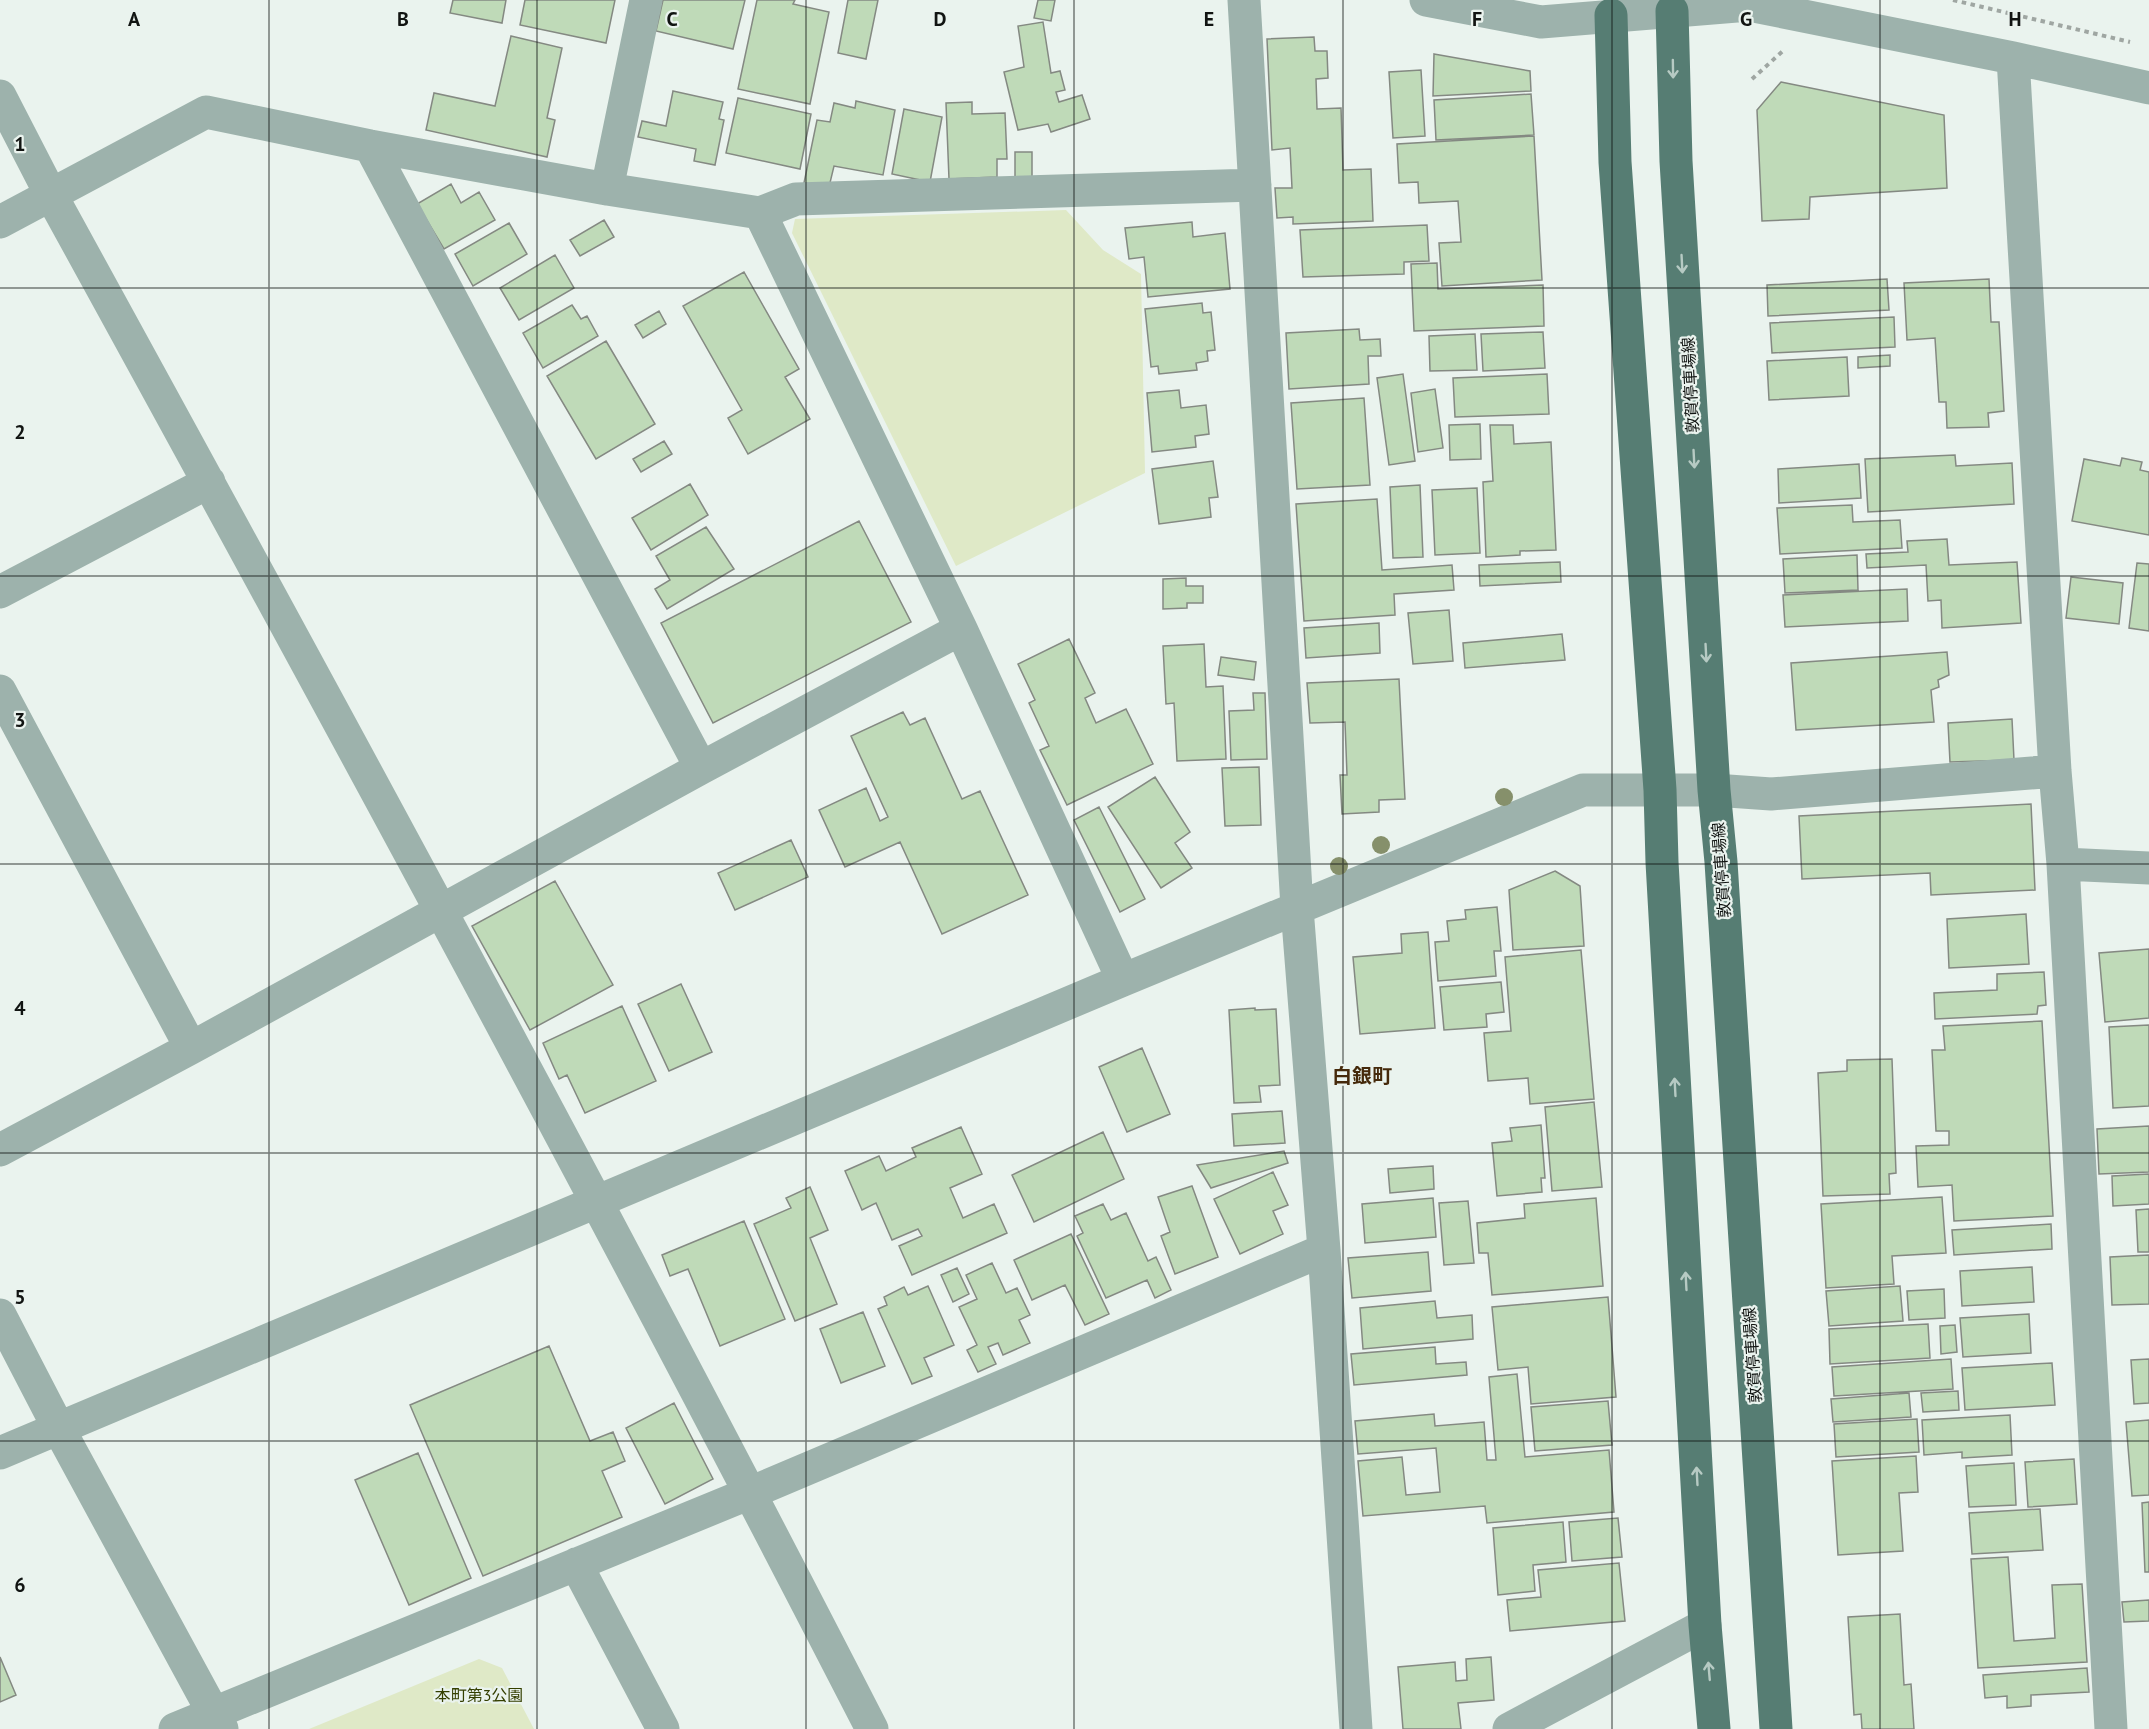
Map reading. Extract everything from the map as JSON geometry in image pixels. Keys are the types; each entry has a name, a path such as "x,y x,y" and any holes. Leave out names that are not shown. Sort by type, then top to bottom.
{"main road":[{"name":"敦賀停車場線","path":"1672,5 1677,173 1714,790 1776,1729"},
{"path":"1611,7 1615,162 1660,790 1662,874 1705,1625 1714,1729"}],"street":[{"path":"607,189 646,0"},
{"path":"1244,0 1297,908 1324,1251 1356,1729"},
{"path":"1426,0 1541,22 1559,22 1611,7 1749,5 2149,88"},
{"path":"2013,58 2055,771 2063,864 2111,1729"},
{"path":"0,96 51,195 441,910 750,1493 872,1729"},
{"path":"0,222 206,112 370,146 607,189 759,213 796,199 1255,185"},
{"path":"370,146 701,768"},
{"path":"759,213 961,629 1123,980"},
{"path":"0,592 208,482"},
{"path":"0,1150 961,629"},
{"path":"0,692 191,1048"},
{"path":"0,1453 1123,980 1583,790 1714,790 1771,794 2055,771"},
{"path":"2063,864 2149,868"},
{"path":"175,1729 217,1721 576,1564 1324,1251"},
{"path":"0,1315 217,1721"},
{"path":"576,1564 663,1729"},
{"path":"1509,1729 1705,1625"}],"path":[{"path":"1953,0 2137,44"}],"green space":[{"path":"1066,210 1103,250 1141,274 1145,473 956,566 792,233 795,219"},
{"name":"本町第3公園","path":"479,1659 502,1668 534,1729 309,1729"}],"building":[{"path":"453,0 506,0 502,23 450,13"},
{"path":"525,0 615,0 606,43 520,25"},
{"path":"663,0 745,0 733,49 656,31"},
{"path":"757,0 795,0 793,4 829,12 810,104 738,89"},
{"path":"848,0 878,0 866,59 838,53"},
{"path":"1038,0 1055,0 1051,21 1034,18"},
{"path":"1043,22 1051,73 1060,71 1065,90 1056,92 1059,102 1082,95 1090,119 1051,132 1048,124 1018,130 1004,72 1024,67 1018,26"},
{"path":"511,36 562,48 547,118 555,120 547,157 426,130 434,93 495,106"},
{"path":"1314,37 1315,51 1327,51 1328,78 1316,79 1317,109 1341,108 1343,170 1371,169 1373,221 1293,224 1293,217 1277,218 1275,188 1292,188 1290,148 1272,150 1267,39"},
{"path":"1434,54 1530,71 1531,91 1433,96"},
{"path":"1421,70 1425,136 1393,138 1389,72"},
{"path":"1781,82 1944,115 1947,188 1810,197 1809,219 1762,221 1757,110"},
{"path":"673,91 723,102 719,119 724,120 715,165 694,161 696,149 638,137 642,121 666,126"},
{"path":"1531,94 1534,135 1436,140 1434,100"},
{"path":"738,98 811,114 800,169 726,153"},
{"path":"856,101 895,110 883,175 834,166 829,187 804,183 817,120 830,122 834,103 855,108"},
{"path":"972,102 972,114 1005,113 1007,159 997,159 997,177 949,179 946,103"},
{"path":"904,109 942,117 930,182 892,174"},
{"path":"1534,136 1542,280 1442,286 1439,243 1461,242 1458,201 1419,203 1418,182 1399,183 1397,144"},
{"path":"1015,152 1032,152 1032,177 1015,177"},
{"path":"451,184 461,203 479,192 495,220 444,249 417,204"},
{"path":"604,220 614,237 580,256 570,240"},
{"path":"1192,222 1193,237 1225,233 1230,289 1148,297 1144,257 1129,259 1125,228"},
{"path":"509,223 527,254 473,286 455,254"},
{"path":"1427,225 1429,261 1404,262 1404,274 1303,277 1300,230"},
{"path":"555,255 574,288 519,320 500,288"},
{"path":"1437,263 1438,289 1543,285 1544,326 1414,331 1411,264"},
{"path":"744,272 799,369 785,377 810,419 748,454 728,418 742,410 683,306"},
{"path":"1887,279 1889,310 1768,316 1767,285"},
{"path":"1989,279 1991,322 1999,322 2004,411 1988,413 1989,427 1947,428 1946,402 1939,402 1935,338 1907,340 1904,283"},
{"path":"1202,303 1203,313 1211,312 1215,350 1207,351 1208,361 1196,363 1197,370 1159,374 1158,366 1151,367 1145,309"},
{"path":"572,305 581,319 587,316 598,336 543,368 523,333"},
{"path":"659,311 666,324 643,338 635,325"},
{"path":"1894,317 1895,347 1772,353 1770,323"},
{"path":"1359,329 1360,340 1380,339 1381,356 1368,356 1369,384 1289,389 1286,333"},
{"path":"1543,332 1545,368 1483,371 1481,334"},
{"path":"1475,334 1477,370 1430,371 1429,336"},
{"path":"606,341 655,424 596,459 547,376"},
{"path":"1890,355 1890,366 1858,368 1858,357"},
{"path":"1847,357 1849,396 1769,400 1767,361"},
{"path":"1403,374 1415,461 1389,465 1377,378"},
{"path":"1547,374 1549,414 1455,417 1453,378"},
{"path":"1435,389 1443,448 1418,452 1411,393"},
{"path":"1179,390 1181,408 1206,405 1209,434 1195,436 1196,447 1152,452 1147,393"},
{"path":"1364,398 1370,485 1297,489 1291,403"},
{"path":"1480,424 1481,459 1450,460 1449,425"},
{"path":"1490,425 1513,425 1514,444 1551,442 1556,550 1520,551 1520,555 1486,557 1483,482 1493,481"},
{"path":"664,441 672,454 641,472 633,459"},
{"path":"1955,455 1956,466 2012,463 2014,504 1868,512 1865,459"},
{"path":"2122,458 2142,462 2140,470 2149,472 2149,535 2072,521 2084,459 2120,466"},
{"path":"1213,461 1218,497 1209,498 1211,517 1159,524 1152,469"},
{"path":"1859,464 1861,498 1779,503 1778,469"},
{"path":"690,484 708,515 651,550 632,518"},
{"path":"1420,485 1423,557 1393,558 1390,487"},
{"path":"1477,488 1480,553 1435,555 1432,490"},
{"path":"1377,499 1382,570 1452,565 1454,590 1394,594 1395,615 1304,621 1296,504"},
{"path":"1852,505 1853,522 1900,520 1902,548 1780,554 1777,508"},
{"path":"859,521 911,622 713,723 661,623"},
{"path":"706,527 734,569 667,609 655,589 670,580 656,556"},
{"path":"1947,539 1949,565 2017,562 2021,623 1942,628 1941,600 1928,601 1926,565 1867,568 1866,554 1908,552 1907,541"},
{"path":"1857,555 1858,590 1785,593 1783,559"},
{"path":"1560,562 1561,582 1480,586 1479,565"},
{"path":"2137,563 2149,564 2149,631 2129,628"},
{"path":"2071,577 2123,583 2119,624 2066,618"},
{"path":"1186,578 1186,586 1203,586 1203,603 1187,603 1187,608 1163,609 1163,579"},
{"path":"1907,589 1908,621 1785,627 1783,595"},
{"path":"1449,610 1453,661 1413,664 1408,613"},
{"path":"1379,623 1380,653 1306,658 1304,628"},
{"path":"1562,634 1565,660 1465,668 1463,643"},
{"path":"1069,639 1095,693 1085,698 1096,723 1126,709 1153,764 1067,805 1040,750 1049,746 1029,703 1035,700 1018,664"},
{"path":"1204,644 1206,687 1223,686 1226,759 1177,761 1174,703 1166,704 1163,646"},
{"path":"1947,652 1949,675 1938,680 1939,687 1931,690 1934,722 1796,730 1791,663"},
{"path":"1221,657 1256,662 1254,680 1218,675"},
{"path":"1399,679 1405,799 1379,800 1379,812 1342,814 1340,775 1347,775 1345,722 1310,723 1307,683"},
{"path":"1253,693 1265,693 1267,759 1231,760 1229,711 1254,710"},
{"path":"903,712 910,725 925,718 962,799 980,791 1028,895 942,934 900,842 845,867 819,810 866,788 880,821 888,817 851,736"},
{"path":"2012,719 2014,760 1950,762 1948,723"},
{"path":"1259,767 1261,825 1225,826 1222,768"},
{"path":"1155,777 1190,832 1175,843 1192,868 1161,888 1108,807"},
{"path":"2031,804 2035,890 1931,895 1930,873 1802,879 1799,816"},
{"path":"1099,807 1145,899 1120,912 1074,820"},
{"path":"791,840 808,877 735,910 718,873"},
{"path":"1555,871 1580,886 1584,946 1513,950 1509,890"},
{"path":"555,881 613,985 530,1030 472,926"},
{"path":"1497,907 1501,951 1494,951 1496,976 1438,981 1435,942 1449,941 1447,921 1466,919 1465,910"},
{"path":"2026,914 2029,964 1949,968 1947,919"},
{"path":"1428,932 1435,1028 1360,1034 1353,957 1402,953 1401,934"},
{"path":"2149,949 2149,1018 2105,1022 2099,953"},
{"path":"1581,950 1594,1099 1530,1104 1528,1078 1488,1081 1484,1033 1511,1031 1505,957"},
{"path":"2044,972 2046,1005 2038,1006 2037,1014 1935,1019 1934,993 1997,990 1997,974"},
{"path":"1501,982 1504,1012 1486,1014 1487,1027 1444,1030 1440,987"},
{"path":"681,984 712,1052 669,1071 638,1004"},
{"path":"622,1006 656,1081 585,1113 567,1075 559,1079 543,1043"},
{"path":"1255,1008 1255,1010 1276,1009 1280,1085 1259,1086 1261,1102 1234,1103 1229,1010"},
{"path":"2042,1021 2053,1216 1954,1221 1952,1185 1918,1187 1916,1146 1949,1145 1949,1131 1936,1131 1932,1050 1945,1050 1943,1026"},
{"path":"2149,1025 2149,1106 2113,1108 2109,1027"},
{"path":"1142,1048 1170,1114 1127,1132 1099,1067"},
{"path":"1892,1059 1896,1173 1889,1174 1890,1194 1823,1196 1818,1073 1847,1071 1847,1060"},
{"path":"1594,1102 1602,1187 1552,1191 1545,1107"},
{"path":"1282,1111 1285,1143 1234,1146 1232,1114"},
{"path":"1541,1125 1545,1178 1541,1178 1542,1192 1497,1196 1492,1143 1512,1141 1510,1128"},
{"path":"2149,1126 2149,1172 2099,1174 2097,1129"},
{"path":"961,1127 982,1174 950,1188 963,1218 994,1204 1007,1233 912,1275 899,1246 922,1236 918,1229 892,1240 876,1203 862,1210 845,1171 879,1156 886,1171 916,1157 912,1148"},
{"path":"1103,1132 1124,1179 1034,1222 1012,1175"},
{"path":"1284,1151 1288,1163 1211,1188 1197,1165"},
{"path":"1433,1166 1434,1189 1390,1193 1388,1169"},
{"path":"1273,1172 1288,1205 1273,1211 1283,1234 1240,1254 1214,1199"},
{"path":"2149,1174 2149,1204 2113,1206 2112,1176"},
{"path":"1192,1186 1218,1257 1175,1274 1161,1236 1170,1232 1158,1197"},
{"path":"810,1187 828,1230 810,1238 837,1304 795,1321 754,1224 791,1208 786,1198"},
{"path":"1942,1197 1946,1253 1892,1256 1894,1284 1826,1288 1821,1204"},
{"path":"1433,1198 1436,1237 1365,1243 1362,1204"},
{"path":"1596,1198 1603,1286 1492,1295 1488,1253 1479,1253 1477,1223 1525,1218 1524,1204"},
{"path":"1468,1201 1474,1263 1444,1265 1439,1203"},
{"path":"1103,1204 1111,1220 1126,1213 1148,1261 1156,1257 1171,1290 1155,1298 1147,1280 1106,1298 1077,1236 1083,1233 1075,1216"},
{"path":"2149,1209 2149,1252 2138,1252 2136,1210"},
{"path":"744,1221 785,1319 720,1346 688,1269 670,1276 662,1255"},
{"path":"2051,1224 2052,1249 1954,1255 1952,1230"},
{"path":"1071,1234 1109,1314 1085,1325 1065,1285 1032,1300 1014,1260"},
{"path":"1428,1252 1431,1291 1352,1298 1348,1258"},
{"path":"2149,1255 2149,1304 2112,1305 2110,1257"},
{"path":"992,1263 1006,1293 1017,1288 1030,1315 1019,1320 1030,1343 1003,1355 998,1343 988,1347 996,1364 978,1372 967,1350 977,1345 959,1307 977,1299 966,1275"},
{"path":"2032,1267 2034,1302 1962,1306 1960,1271"},
{"path":"957,1268 969,1294 953,1302 941,1275"},
{"path":"928,1286 954,1345 924,1358 932,1376 912,1384 878,1309 887,1305 884,1297 904,1287 908,1295"},
{"path":"1900,1286 1903,1321 1829,1326 1826,1291"},
{"path":"1944,1289 1945,1318 1909,1320 1907,1291"},
{"path":"1608,1297 1616,1397 1531,1404 1528,1367 1498,1370 1492,1307"},
{"path":"1435,1301 1437,1318 1472,1315 1473,1339 1363,1349 1360,1308"},
{"path":"863,1312 885,1366 841,1383 820,1329"},
{"path":"2029,1314 2031,1353 1963,1357 1960,1318"},
{"path":"1928,1324 1930,1358 1830,1364 1829,1329"},
{"path":"1955,1325 1957,1352 1941,1354 1940,1326"},
{"path":"549,1346 590,1441 613,1432 625,1461 602,1471 622,1517 483,1576 410,1405"},
{"path":"1435,1347 1436,1364 1466,1362 1467,1375 1354,1385 1351,1354"},
{"path":"1951,1359 1953,1389 1834,1396 1832,1367"},
{"path":"2149,1359 2149,1403 2134,1404 2131,1360"},
{"path":"2052,1363 2055,1405 1965,1410 1962,1368"},
{"path":"1517,1374 1525,1457 1609,1450 1614,1512 1487,1523 1485,1506 1363,1516 1358,1461 1402,1457 1406,1495 1440,1492 1436,1448 1358,1454 1355,1421 1434,1414 1435,1426 1484,1422 1487,1460 1496,1460 1489,1377"},
{"path":"1958,1391 1959,1410 1923,1412 1921,1393"},
{"path":"1909,1393 1911,1417 1833,1422 1831,1399"},
{"path":"1608,1401 1612,1445 1535,1451 1531,1407"},
{"path":"674,1403 713,1479 665,1504 626,1428"},
{"path":"2010,1415 2012,1455 1962,1458 1962,1452 1924,1455 1922,1420"},
{"path":"1917,1419 1919,1452 1836,1457 1834,1424"},
{"path":"2149,1420 2149,1495 2132,1496 2126,1422"},
{"path":"418,1453 471,1578 409,1605 355,1480"},
{"path":"1916,1456 1918,1492 1899,1493 1903,1551 1838,1555 1832,1461"},
{"path":"2074,1459 2077,1504 2028,1507 2025,1462"},
{"path":"2014,1463 2016,1505 1969,1507 1966,1466"},
{"path":"2149,1502 2149,1572 2145,1572 2142,1503"},
{"path":"2040,1509 2043,1550 1972,1554 1969,1513"},
{"path":"1618,1518 1622,1557 1572,1561 1569,1522"},
{"path":"1563,1522 1566,1562 1533,1565 1535,1591 1498,1595 1493,1528"},
{"path":"2008,1557 2014,1641 2055,1638 2052,1585 2082,1584 2087,1662 1978,1668 1971,1559"},
{"path":"1619,1563 1625,1621 1510,1631 1507,1600 1541,1597 1538,1570"},
{"path":"2149,1600 2149,1621 2124,1622 2122,1602"},
{"path":"1900,1614 1904,1685 1911,1684 1914,1729 1862,1729 1861,1714 1854,1715 1848,1617"},
{"path":"0,1657 16,1695 0,1702"},
{"path":"1491,1657 1494,1700 1458,1703 1461,1729 1403,1729 1398,1667 1455,1662 1456,1681 1467,1680 1466,1659"},
{"path":"2087,1668 2089,1692 2031,1695 2031,1706 2007,1708 2007,1696 1985,1698 1983,1675"}],"district":[{"name":"白銀町","path":"1362,1076"}]}
